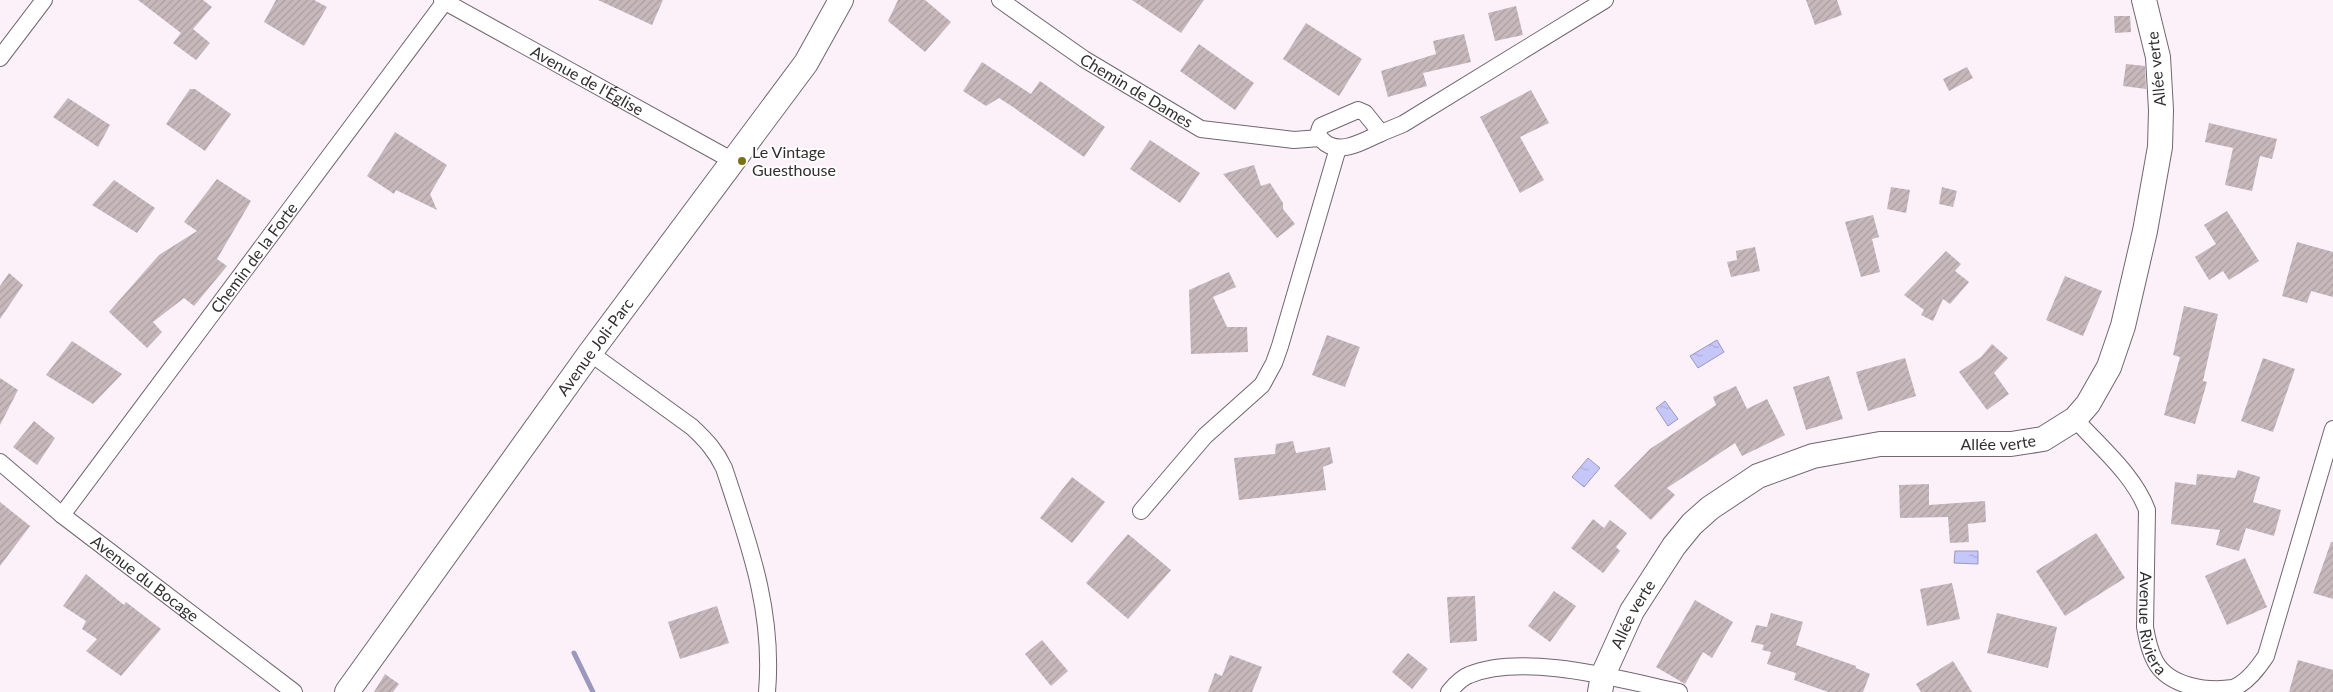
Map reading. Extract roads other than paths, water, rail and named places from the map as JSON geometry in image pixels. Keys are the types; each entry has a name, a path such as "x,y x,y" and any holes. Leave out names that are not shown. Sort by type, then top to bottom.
{"street":[{"path":"0,58 44,0"},
{"name":"Avenue Joli-Parc","path":"347,692 590,354 806,63 841,0"},
{"name":"Chemin de Dames","path":"1000,0 1084,59 1201,130 1285,139 1320,138"},
{"path":"1381,133 1365,113 1358,110 1321,126 1318,132 1320,138 1328,146 1338,148 1357,144 1404,124 1605,0"},
{"name":"Allée verte","path":"1601,684 1632,611 1674,546 1692,524 1710,508 1758,476 1813,456 1880,444 2011,444 2043,439 2075,419 2088,404 2115,354 2130,298 2160,147 2161,110 2158,57 2144,0"},
{"name":"Avenue de l'Église","path":"444,1 733,161"},
{"name":"Chemin de la Forte","path":"62,515 444,1"},
{"path":"1140,511 1205,436 1262,384 1269,374 1280,346 1338,148"},
{"path":"590,354 692,427 707,440 716,452 724,468 761,585 769,648 768,692"},
{"name":"Avenue Riviera","path":"2075,419 2132,482 2142,496 2147,510 2145,627 2155,662 2167,677 2182,686 2204,691 2233,688 2257,669 2266,656 2333,429"},
{"name":"Avenue du Bocage","path":"0,462 62,515 294,692"},
{"path":"1449,692 1467,675 1505,667 1533,666 1601,684 1679,692"}],"water":[{"path":"1717,340 1724,352 1698,368 1690,356"},
{"path":"1665,401 1678,419 1668,426 1656,408"},
{"path":"1588,458 1600,468 1584,487 1572,477"},
{"path":"1955,551 1978,551 1978,564 1954,563"}],"waterway":[{"path":"574,653 593,692"}],"place":[{"name":"Le Vintage Guesthouse","path":"742,161"}]}
